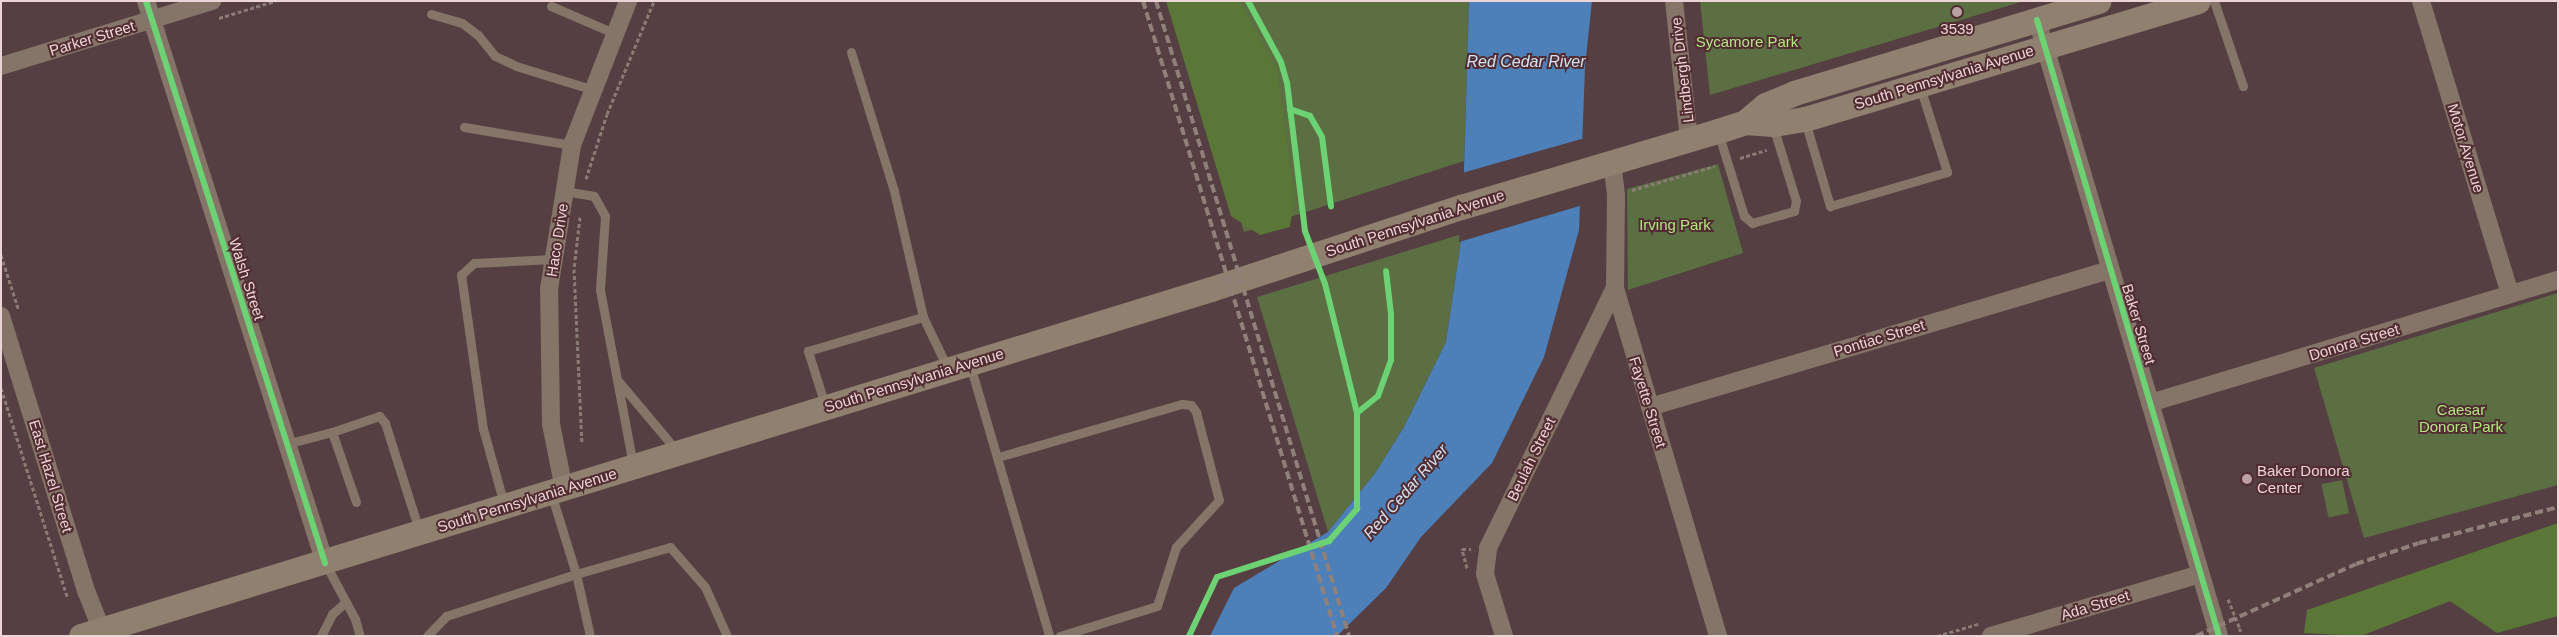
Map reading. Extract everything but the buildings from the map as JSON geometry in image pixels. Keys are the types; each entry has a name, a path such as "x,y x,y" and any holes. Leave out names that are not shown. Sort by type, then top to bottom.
{"main road":[{"name":"South Pennsylvania Avenue","path":"96,634 504,506 826,408 1461,207 1718,131 1745,122 1765,105 1794,93 2098,1"},
{"name":"South Pennsylvania Avenue","path":"1745,122 1772,124 1804,120 2198,1"}],"street":[{"name":"Walsh Street","path":"146,1 325,563"},
{"name":"Parker Street","path":"1,66 212,1"},
{"name":"Haco Drive","path":"558,490 552,424 548,289 572,145 628,1"},
{"name":"Lindbergh Drive","path":"1674,1 1689,139"},
{"name":"Motor Avenue","path":"2421,1 2510,294"},
{"name":"Baker Street","path":"2037,20 2109,270 2219,636"},
{"name":"Fayette Street","path":"1601,166 1616,196 1615,288 1718,636"},
{"name":"Pontiac Street","path":"1650,407 2109,270"},
{"name":"Donora Street","path":"2150,403 2558,280"},
{"name":"Beulah Street","path":"1504,636 1485,574 1488,548 1615,288"},
{"name":"East Hazel Street","path":"1,316 6,350 87,593 96,634"},
{"name":"Ada Street","path":"1991,636 2200,574"}],"lane":[{"path":"2214,1 2243,86"},
{"path":"551,6 616,34"},
{"path":"431,14 462,23 478,35 495,56 516,66 594,90"},
{"path":"851,52 894,191 923,317 959,366 998,457 1050,636"},
{"path":"1804,120 1830,206 1947,172 1919,85"},
{"path":"1718,131 1744,216 1752,223 1794,211 1796,201 1772,124"},
{"path":"464,127 572,145"},
{"path":"564,191 594,196 604,216 600,290 634,467"},
{"path":"504,506 483,429 461,275 474,263 554,259"},
{"path":"826,408 808,351 923,317"},
{"path":"618,380 678,453"},
{"path":"998,457 1182,404 1191,405 1196,412 1219,500 1176,547 1157,606 1060,636"},
{"path":"286,444 332,432 375,417 382,418 419,533"},
{"path":"332,432 356,502"},
{"path":"558,490 590,636"},
{"path":"427,636 446,616 576,574 670,547 705,587 727,636"},
{"path":"325,563 346,602 360,636"},
{"path":"321,636 332,614 346,602"}],"path":[{"path":"1,388 68,599"}],"green space":[{"path":"1166,1 1239,1 1277,69 1294,196 1290,227 1260,235 1231,216"},
{"path":"1174,1 1469,1 1464,161 1244,232"},
{"name":"Sycamore Park","path":"1700,1 2024,1 1710,95"},
{"name":"Irving Park","path":"1718,164 1743,253 1628,290 1627,189"},
{"path":"1462,234 1446,342 1404,427 1376,472 1328,532 1257,297"},
{"name":"Caesar Donora Park","path":"2558,293 2558,485 2364,538 2314,368"},
{"path":"2342,480 2349,513 2329,518 2321,484"},
{"path":"2558,523 2558,616 2497,633 2450,601 2361,636 2304,633 2307,610"}],"water":[{"name":"Red Cedar River","path":"1469,1 1592,1 1585,67 1579,230 1544,357 1492,463 1421,537 1386,588 1337,636 1210,636 1234,588 1328,532 1376,472 1404,427 1446,342 1462,234"}],"pier":[{"path":"1585,138 1583,205 1459,242 1462,173"}],"railway":[{"path":"1143,1 1337,636"},
{"path":"1156,1 1349,636"},
{"path":"2196,636 2356,564 2419,543 2558,507"}],"cycle path":[{"path":"146,1 325,563"},
{"path":"1189,636 1217,577 1329,541 1357,509 1357,413 1325,284 1305,231 1287,83 1281,62 1248,1"},
{"path":"2037,20 2219,636"},
{"path":"1290,109 1310,116 1322,137 1331,206"},
{"path":"1357,413 1378,396 1391,360 1391,314 1386,271"}],"place":[{"name":"3539","path":"1957,12"},
{"name":"Baker Donora Center","path":"2247,479"}]}
